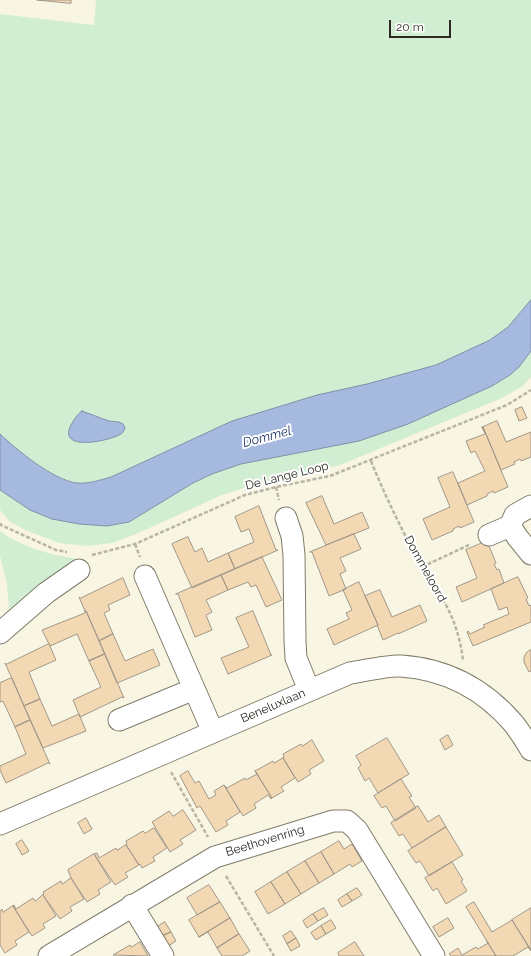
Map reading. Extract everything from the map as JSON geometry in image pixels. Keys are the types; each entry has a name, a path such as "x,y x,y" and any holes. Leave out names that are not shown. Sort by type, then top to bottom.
{"street":[{"path":"489,534 510,526 515,515 531,506"},
{"path":"286,518 292,536 294,555 296,658 309,690"},
{"path":"510,526 531,554"},
{"path":"0,633 46,593 80,559"},
{"path":"145,576 213,732"},
{"name":"Beneluxlaan","path":"0,824 350,673 400,666 437,672 464,682 494,704 515,725 531,749"},
{"path":"119,720 194,689"},
{"name":"Beethovenring","path":"49,956 132,905 217,856 333,821 347,821 357,830 434,956"},
{"path":"132,905 163,956"}],"path":[{"name":"De Lange Loop","path":"0,525 80,559 135,544 245,495 330,476 371,461 400,447 507,405 531,390"},
{"name":"Dommeloord","path":"371,461 422,567 446,606 456,628 461,646 464,682"},
{"path":"422,567 485,538 489,534"},
{"path":"161,754 274,956"}],"green space":[{"path":"96,0 531,0 531,300 508,327 490,340 436,365 367,384 317,395 232,421 111,477 93,482 77,483 56,476 26,457 0,434 0,14 94,25","holes":["79,412 101,417 109,421 119,422 69,429"]},
{"path":"531,351 531,377 523,386 502,398 340,465 257,484 222,495 136,534 112,543 88,546 59,543 25,530 9,521 0,510 0,490 30,510 52,519 79,524 107,526 129,522 193,483 212,474 241,464 359,441 408,424 492,386 510,375 519,367"},
{"path":"0,531 18,542 37,550 77,559 9,611 7,584 0,556"}],"water":[{"name":"Dommel","path":"531,300 531,351 519,367 510,375 492,386 408,424 359,441 241,464 212,474 193,483 129,522 107,526 79,524 52,519 30,510 0,490 0,434 26,456 67,481 86,483 111,477 232,421 317,395 367,384 436,365 490,340 508,327"},
{"path":"82,411 109,421 119,422 123,424 125,429 120,435 105,440 95,442 77,442 71,439 69,433 73,421"}],"building":[{"path":"37,0 71,0 71,3"},
{"path":"522,407 527,418 519,421 515,410"},
{"path":"497,421 506,442 531,432 531,457 521,461 520,459 514,462 515,464 501,470 483,427"},
{"path":"482,427 508,487 494,493 493,491 487,494 487,496 467,505 458,483 485,471 475,451 471,453 466,441 485,434"},
{"path":"453,472 474,522 460,528 459,526 453,529 453,531 432,540 423,519 450,507 438,478"},
{"path":"322,496 334,524 362,512 369,528 326,545 306,503"},
{"path":"259,506 276,550 278,550 235,569 228,553 254,542 249,529 241,532 235,517"},
{"path":"354,534 361,549 340,558 346,571 340,574 346,589 329,596 312,552 310,552"},
{"path":"188,537 195,552 202,548 208,562 228,553 235,569 192,588 172,544"},
{"path":"487,541 496,563 494,564 497,570 499,569 504,583 462,602 456,587 477,578 466,550"},
{"path":"262,557 282,600 266,607 256,585 251,587 248,582 228,590 221,575"},
{"path":"221,575 228,590 206,600 212,612 206,615 212,630 195,637 178,594 176,594"},
{"path":"518,577 528,598 526,599 529,606 531,606 531,622 473,646 467,632 468,631 470,634 485,627 483,625 509,614 507,607 499,610 491,589"},
{"path":"123,578 130,595 108,605 110,610 104,613 113,634 99,641 79,597 80,598"},
{"path":"359,582 378,625 334,645 327,629 349,619 346,613 352,610 343,590"},
{"path":"380,590 392,617 420,605 427,621 383,640 365,596"},
{"path":"85,611 105,654 89,661 77,634 50,646 42,630 85,613"},
{"path":"253,611 272,655 228,674 221,658 249,647 236,618"},
{"path":"113,634 125,661 153,649 160,665 117,683 99,641"},
{"path":"49,644 56,660 29,672 40,699 24,706 5,663 6,664"},
{"path":"531,650 531,671 529,672 524,662 524,657 527,652"},
{"path":"105,654 124,698 122,697 80,717 73,700 101,687 89,661"},
{"path":"12,678 30,720 15,727 3,701 0,702 0,683"},
{"path":"40,699 52,726 79,714 86,731 43,748 24,706"},
{"path":"30,720 50,764 48,763 6,783 0,770 0,766 26,754 15,727"},
{"path":"448,735 453,745 445,750 440,740"},
{"path":"387,738 409,774 378,793 369,778 365,781 358,768 361,765 356,756"},
{"path":"312,740 324,761 309,770 311,774 298,782 283,758 283,754"},
{"path":"283,758 295,778 281,787 284,791 272,798 255,771 273,761 274,763"},
{"path":"188,771 195,783 199,781 209,799 216,795 214,791 224,785 240,812 226,821 228,825 216,832 200,806 197,808 180,776"},
{"path":"257,774 272,798 271,799 268,795 254,804 256,808 243,816 224,785 227,788 245,778 246,780"},
{"path":"401,779 412,796 409,797 416,808 395,821 386,806 382,808 374,796"},
{"path":"418,806 428,822 439,815 446,827 412,848 403,834 399,836 391,823"},
{"path":"183,810 196,830 180,840 183,844 170,852 152,822 169,811 173,816"},
{"path":"86,818 92,829 84,834 78,823"},
{"path":"446,827 463,855 429,876 420,861 416,863 408,851"},
{"path":"154,828 167,848 153,857 155,861 142,868 126,845 126,841 143,831 145,833"},
{"path":"22,840 29,851 22,855 16,844"},
{"path":"339,841 344,849 352,844 362,861 352,867 350,864 334,874 321,852"},
{"path":"126,845 139,865 125,873 128,877 115,885 94,854 97,853 99,858 116,848 117,850"},
{"path":"321,852 334,874 319,883 305,861"},
{"path":"94,854 111,882 98,890 100,894 87,902 71,878 68,870"},
{"path":"305,861 319,883 301,894 287,872"},
{"path":"452,862 463,880 461,881 467,891 446,904 437,888 433,891 425,878"},
{"path":"287,872 301,894 285,904 271,882"},
{"path":"71,878 84,899 70,907 72,911 60,919 43,895 43,892 61,881 62,884"},
{"path":"271,882 285,904 268,914 255,892"},
{"path":"209,885 220,902 197,915 187,898"},
{"path":"357,888 362,895 352,901 347,894"},
{"path":"347,894 352,901 342,907 338,900"},
{"path":"43,895 56,916 43,924 45,928 32,936 13,906 14,905 16,909 33,898 35,901"},
{"path":"220,902 230,918 199,937 189,920"},
{"path":"474,902 492,932 512,920 531,951 528,947 513,956 496,956 466,907"},
{"path":"13,906 29,932 15,941 17,945 5,953 0,945 0,911 2,909 3,912"},
{"path":"324,908 328,915 318,921 313,914"},
{"path":"531,908 531,950 512,920"},
{"path":"313,914 318,921 307,928 303,921"},
{"path":"230,918 239,934 217,948 208,932 199,937"},
{"path":"448,918 454,928 439,937 433,927"},
{"path":"331,920 336,928 326,934 321,926"},
{"path":"165,922 171,932 162,936 157,927"},
{"path":"321,926 326,934 316,940 311,933"},
{"path":"291,931 296,938 287,944 283,936"},
{"path":"171,932 176,941 168,946 162,936"},
{"path":"239,934 250,951 242,956 222,956 217,948"},
{"path":"296,938 300,946 291,951 287,944"},
{"path":"140,942 148,956 113,955 130,945 131,947"},
{"path":"355,942 364,956 339,956 338,953"},
{"path":"488,943 496,956 451,956 449,954 458,948 462,955 476,947 478,949"}]}
